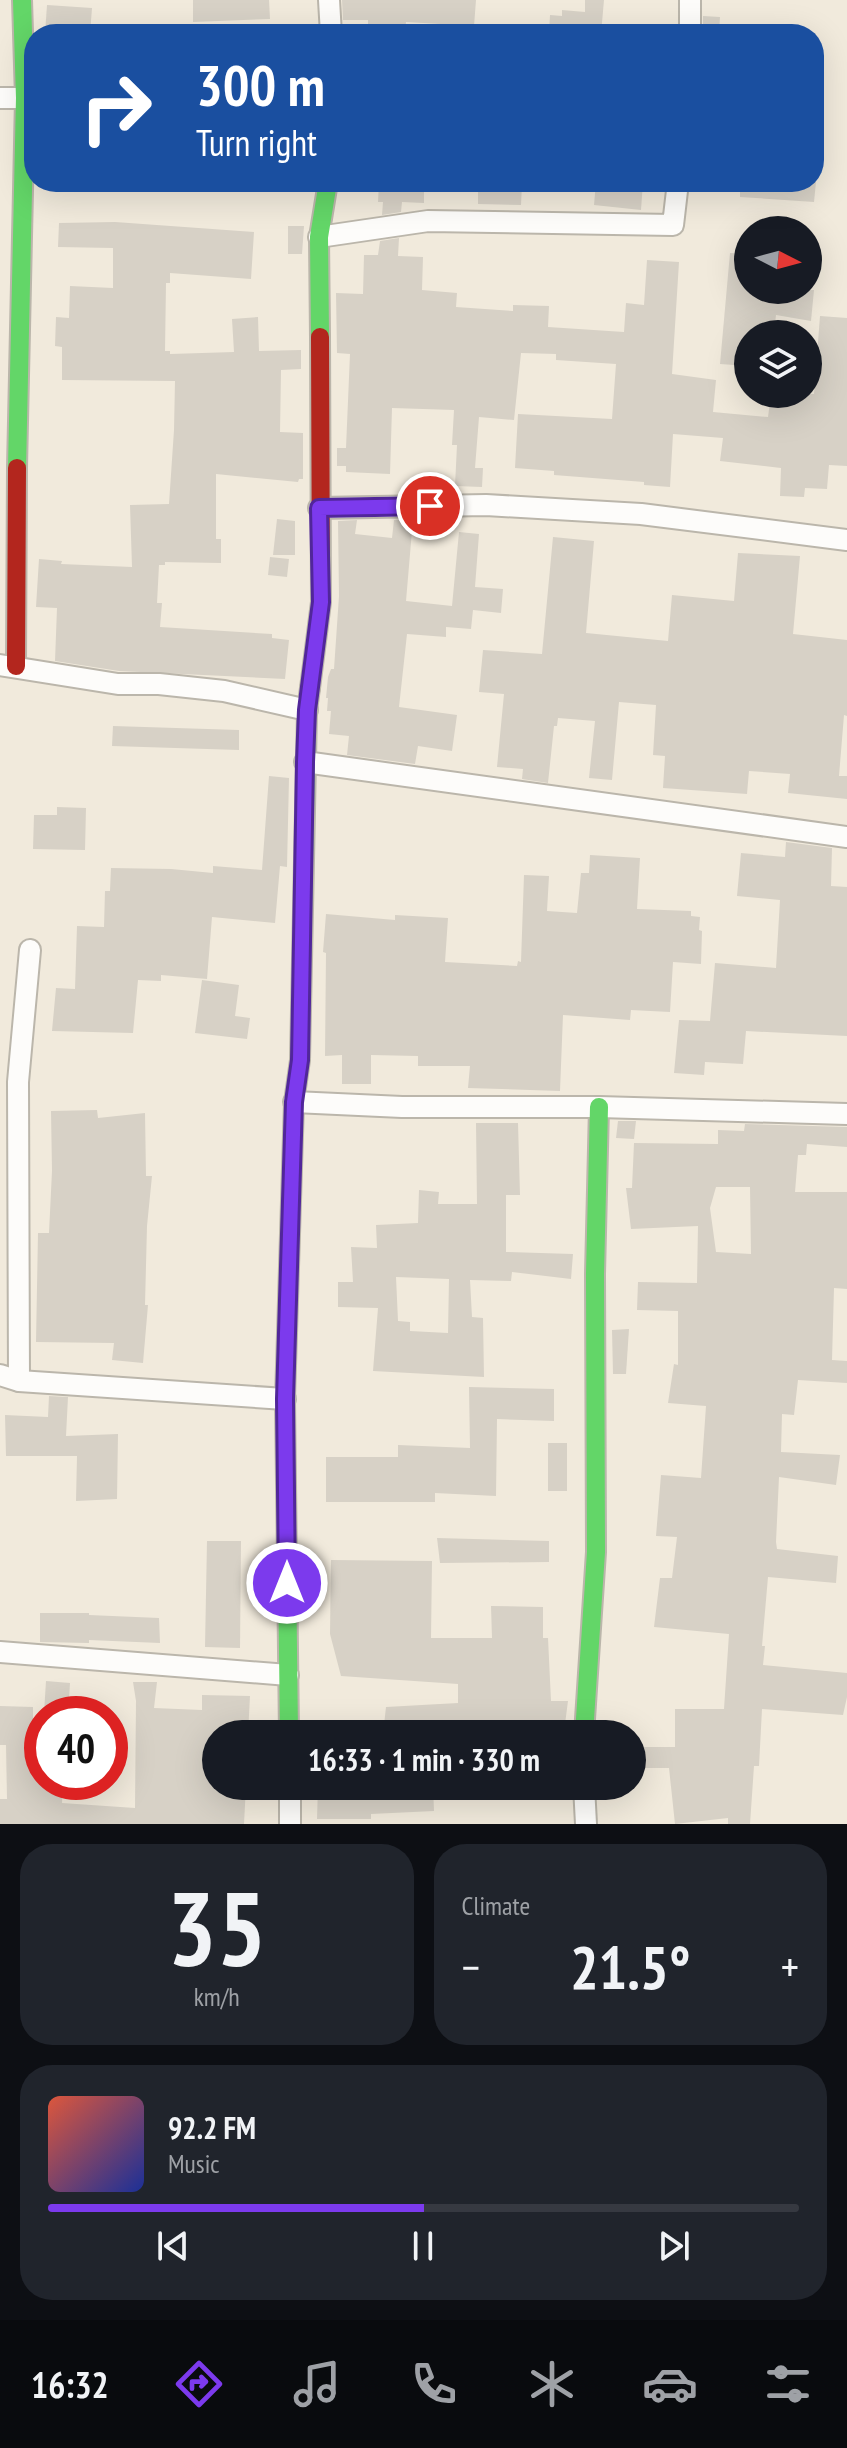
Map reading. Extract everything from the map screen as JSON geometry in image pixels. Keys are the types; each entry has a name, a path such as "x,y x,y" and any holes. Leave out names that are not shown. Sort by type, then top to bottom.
{"street":[{"path":"22,0 24,29"},
{"path":"329,0 330,24"},
{"path":"690,0 690,24"},
{"path":"0,98 24,100"},
{"path":"25,192 8,665 118,684 159,684 224,691 307,710"},
{"path":"289,1720 285,1399 294,1102 300,1060 307,710 321,602 319,237 326,192"},
{"path":"319,237 428,221 673,225 677,192"},
{"path":"319,508 486,505 641,514 847,540"},
{"path":"305,762 847,837"},
{"path":"30,950 18,1082 9,1378 285,1399"},
{"path":"294,1102 402,1107 599,1107 847,1114"},
{"path":"585,1720 596,1551 595,1180 599,1107"},
{"path":"0,1652 288,1675"},
{"path":"290,1800 290,1824"},
{"path":"585,1800 586,1824"}],"building":[{"path":"193,0 269,0 270,19 193,22"},
{"path":"342,0 476,0 474,24 368,24 368,20 343,20"},
{"path":"585,0 604,0 602,24 550,24 550,15 562,16 562,10 585,12"},
{"path":"47,5 92,8 91,24 46,24"},
{"path":"703,16 720,17 720,24 703,24"},
{"path":"378,192 424,192 424,203 402,202 401,212 382,215 383,202 378,202"},
{"path":"478,192 522,192 521,205 478,204"},
{"path":"595,192 642,192 641,210 594,205"},
{"path":"740,192 815,192 814,202 740,197"},
{"path":"115,222 254,232 251,279 170,273 170,283 166,283 165,351 170,351 170,354 234,352 232,319 258,317 259,351 301,350 301,369 281,370 280,432 303,433 303,479 298,482 216,474 216,539 221,539 221,563 165,562 165,565 159,565 157,603 162,603 160,627 272,634 272,638 289,640 285,679 119,671 55,661 57,608 36,607 39,559 62,561 61,564 132,567 130,505 169,504 175,381 62,380 62,347 55,346 56,317 69,318 70,286 113,288 113,248 58,247 59,223"},
{"path":"288,226 304,226 302,254 288,254"},
{"path":"399,238 398,256 423,257 422,290 457,293 456,307 513,311 513,305 549,306 548,327 624,332 626,303 644,305 647,260 679,262 672,374 716,380 713,412 768,417 769,408 822,408 820,316 847,318 847,466 829,465 827,489 805,488 804,497 780,496 781,468 720,461 723,438 673,434 670,487 515,468 518,414 612,419 616,364 556,360 556,354 521,353 514,420 479,417 475,468 483,468 482,487 455,486 457,445 452,445 454,410 392,408 390,474 346,472 346,466 337,466 337,448 346,448 350,354 337,353 336,293 363,294 364,255 378,255 380,241"},
{"path":"730,253 734,253 734,304 813,304 811,320 776,315 775,320 734,320 734,365 720,364"},
{"path":"277,519 295,521 295,555 273,555"},
{"path":"413,519 406,601 452,606 459,532 479,534 475,587 503,589 501,613 473,610 471,629 446,627 446,637 407,634 399,707 457,715 452,751 418,746 415,764 347,755 349,736 329,734 331,711 327,711 326,698 328,677 334,669 339,596 338,521 357,520 355,534 392,538 394,520"},
{"path":"553,537 594,541 586,633 668,641 672,595 734,601 738,553 800,556 793,634 847,640 847,716 844,715 839,776 847,776 847,799 788,793 790,774 749,771 747,794 663,788 665,756 653,755 656,705 619,702 612,780 589,778 595,721 558,718 557,726 554,726 548,783 522,779 523,769 497,767 504,694 479,692 483,650 542,654"},
{"path":"270,557 289,559 287,577 268,575"},
{"path":"113,726 239,730 239,750 112,746"},
{"path":"269,776 289,778 287,867 280,866 275,923 212,917 207,979 161,975 161,981 138,980 133,1033 52,1031 56,988 75,989 77,926 104,927 105,891 110,891 111,868 213,873 213,866 262,870"},
{"path":"57,807 86,808 85,850 33,849 34,815 57,815"},
{"path":"786,842 832,848 831,886 847,887 847,1036 746,1031 743,1064 705,1062 704,1075 674,1073 679,1020 710,1021 715,963 776,968 780,900 737,896 741,853 785,857"},
{"path":"590,855 640,858 637,909 691,911 691,916 700,917 701,964 673,962 670,1012 631,1010 630,1020 563,1015 560,1091 468,1088 470,1066 418,1066 418,1056 371,1055 371,1084 342,1084 342,1055 325,1056 326,953 323,952 326,914 395,920 395,915 448,918 445,962 517,966 518,961 521,962 524,875 549,876 547,911 577,913 581,873 589,873"},
{"path":"202,980 239,985 235,1016 250,1018 247,1039 195,1033"},
{"path":"97,1110 98,1118 145,1113 146,1176 152,1176 147,1226 145,1305 148,1305 143,1363 112,1360 114,1343 36,1342 38,1233 49,1233 51,1111"},
{"path":"618,1121 636,1121 634,1139 616,1138"},
{"path":"476,1123 518,1123 520,1195 506,1195 506,1252 573,1254 571,1279 512,1272 511,1281 470,1280 472,1317 483,1318 484,1377 373,1371 378,1308 338,1307 338,1282 353,1282 351,1247 377,1248 376,1225 418,1223 419,1190 439,1192 438,1204 477,1204","holes":["396,1277 449,1279 448,1333 410,1331 410,1322 398,1321"]},
{"path":"745,1124 847,1127 847,1147 807,1144 806,1155 798,1155 795,1192 847,1192 847,1289 834,1288 832,1360 847,1361 847,1383 798,1380 794,1415 782,1414 781,1452 840,1455 836,1485 779,1477 776,1542 777,1549 838,1556 836,1583 768,1577 762,1646 765,1646 763,1665 847,1673 847,1697 843,1715 762,1709 759,1766 754,1766 750,1824 728,1824 728,1818 675,1824 669,1768 646,1768 646,1747 675,1747 675,1709 724,1709 729,1634 654,1627 660,1578 672,1578 677,1537 656,1536 661,1475 701,1478 706,1406 668,1403 674,1364 678,1365 678,1311 637,1310 638,1282 697,1283 698,1226 631,1229 626,1188 632,1188 634,1143 718,1144 718,1130 744,1131","holes":["716,1187 750,1187 751,1254 716,1252 710,1208"]},
{"path":"629,1329 626,1374 613,1374 612,1330"},
{"path":"469,1387 554,1389 554,1421 497,1419 496,1496 435,1493 435,1502 326,1502 326,1457 398,1457 398,1445 470,1448"},
{"path":"49,1396 68,1397 66,1436 118,1434 117,1499 76,1501 77,1456 6,1456 5,1415 48,1417"},
{"path":"548,1443 567,1443 567,1491 548,1491"},
{"path":"437,1538 549,1541 549,1562 440,1563"},
{"path":"207,1541 241,1541 240,1648 205,1647"},
{"path":"331,1560 432,1561 431,1638 492,1638 491,1606 543,1607 543,1638 548,1638 551,1701 568,1701 566,1720 385,1720 386,1707 458,1703 458,1684 341,1676 330,1634"},
{"path":"40,1613 159,1618 160,1643 89,1640 89,1643 40,1642"},
{"path":"46,1681 70,1683 69,1696 45,1696"},
{"path":"133,1682 157,1682 154,1708 202,1710 202,1695 250,1696 249,1720 202,1720 202,1800 245,1800 244,1824 0,1824 0,1799 7,1799 6,1745 0,1745 0,1706 24,1707 24,1800 62,1800 62,1803 135,1808 136,1701"},
{"path":"318,1800 434,1800 434,1811 371,1814 371,1819 317,1819"}],"traffic: fast":[{"path":"22,0 24,65"},
{"path":"17,468 24,144"},
{"path":"320,337 319,237 326,192"},
{"path":"289,1720 285,1399 294,1102 300,1060 307,710 310,688"},
{"path":"585,1720 596,1552 595,1274 599,1107"}],"traffic: jam":[{"path":"310,688 321,602 320,337"},
{"path":"16,666 17,468"}],"route":[{"path":"287,1583 285,1399 294,1102 300,1060 307,710 321,602 319,508 430,506"}]}
